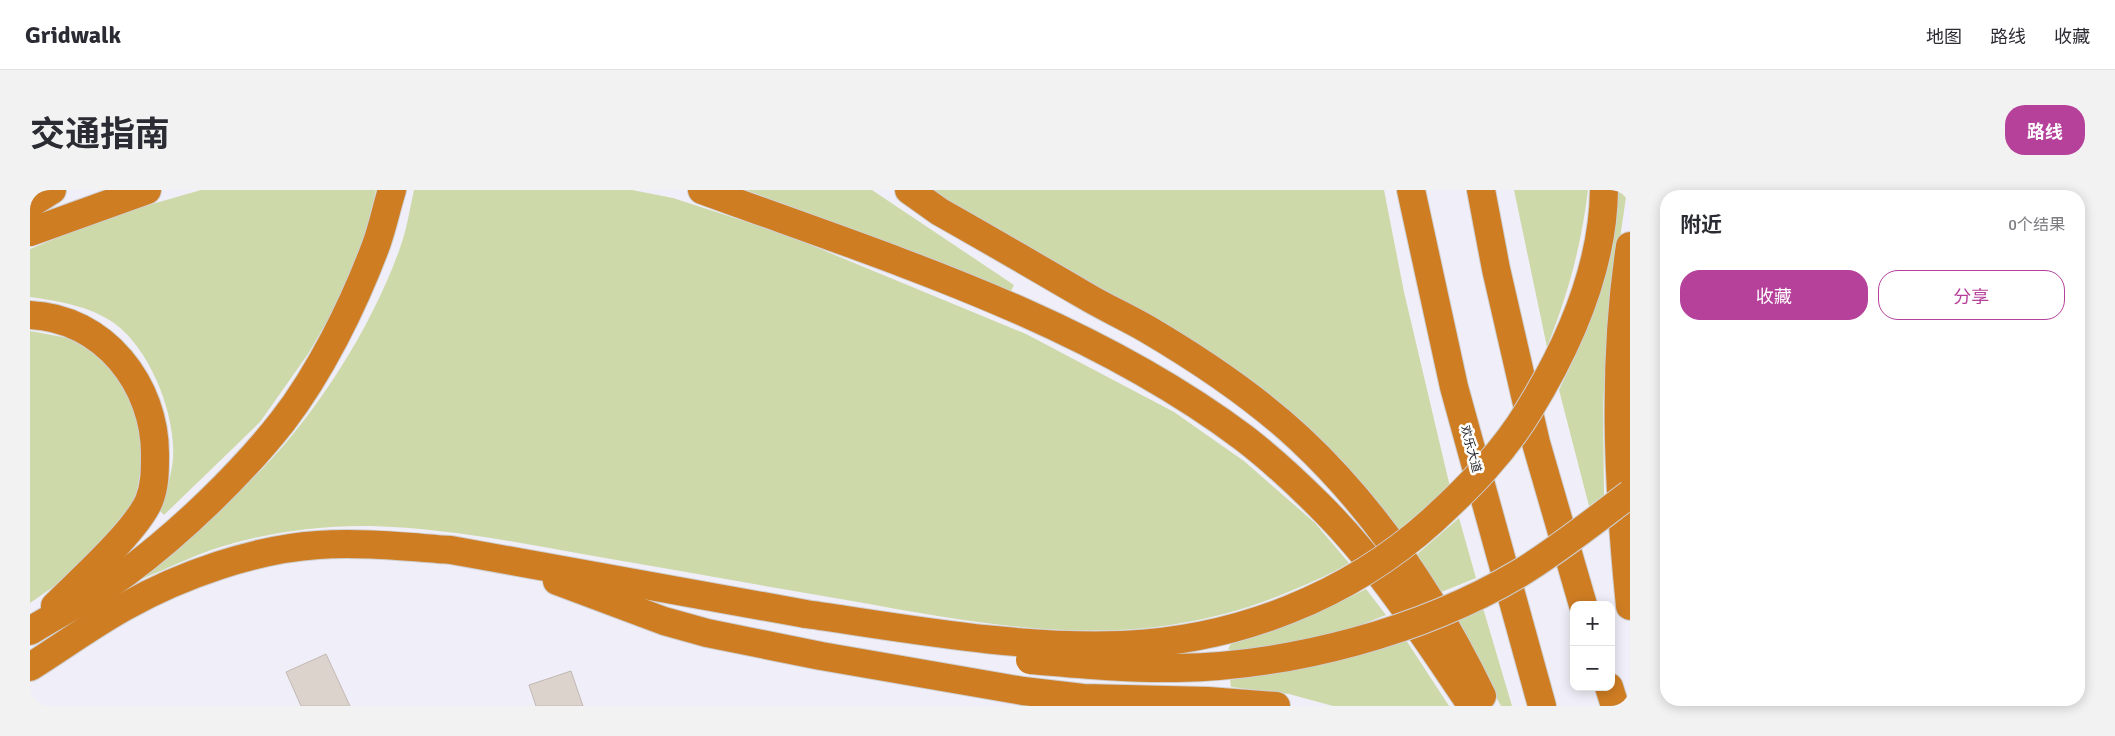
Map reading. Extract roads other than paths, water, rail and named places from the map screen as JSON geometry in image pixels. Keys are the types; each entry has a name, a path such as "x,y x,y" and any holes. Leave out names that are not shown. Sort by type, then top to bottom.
{"highway":[{"path":"30,204 52,190"},
{"path":"30,232 147,190"},
{"path":"31,630 127,572 190,518 282,421 308,383 337,331 376,247 392,190"},
{"path":"702,190 978,293 1063,331 1181,394 1244,438 1321,506 1357,546 1393,592 1472,706"},
{"path":"909,190 940,212 1147,329 1245,394 1298,437 1340,479 1376,523 1413,574 1459,649 1487,706"},
{"name":"欢乐大道","path":"1411,190 1454,387 1542,706"},
{"path":"1481,190 1496,269 1536,443 1582,601"},
{"path":"30,667 126,606 155,590 228,562 317,545 345,544 451,550 504,560 624,593 806,614 1003,640 1046,644 1123,645 1228,630 1304,604 1333,590 1387,558 1414,537 1488,467 1522,421 1561,353 1577,316 1598,243 1604,190"},
{"path":"1630,246 1622,300 1618,456 1630,606"},
{"path":"30,315 70,323 99,338 122,358 146,402 154,426 155,452 155,478 149,500 139,519 31,630"},
{"path":"806,614 909,639 1010,658 1141,668 1202,667 1263,662 1369,636 1456,605 1518,574 1539,561 1630,494"},
{"path":"624,593 664,621 724,637 982,685 1083,698 1208,701 1276,706"},
{"path":"1610,691 1615,706"}]}
